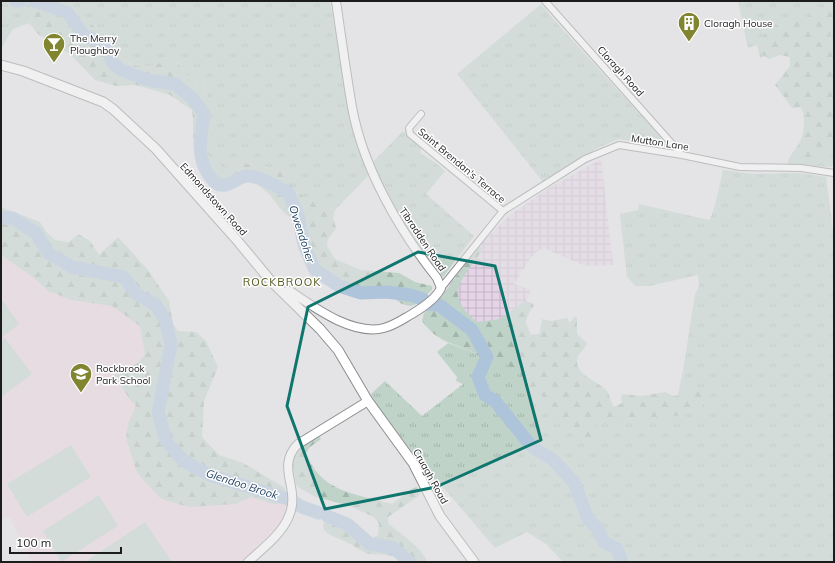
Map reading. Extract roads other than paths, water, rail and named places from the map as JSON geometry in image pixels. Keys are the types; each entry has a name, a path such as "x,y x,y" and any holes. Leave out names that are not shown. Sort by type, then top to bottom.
{"main road":[{"name":"Edmondstown Road","path":"1,65 23,71 72,89 103,102 113,109 156,149 282,292 320,328 338,350 368,401"},
{"name":"Cruagh Road","path":"368,401 413,463 440,516 474,562"}],"street":[{"name":"Tibradden Road","path":"282,292 290,291 311,306 345,324 361,327 382,328 397,323 419,310 435,296 441,288 440,282 396,220 369,162 352,108 336,1"},
{"name":"Cloragh Road","path":"545,1 682,155"},
{"name":"Saint Brendan's Terrace","path":"421,114 409,128 410,134 503,211"},
{"name":"Mutton Lane","path":"441,288 503,211 585,159 619,145 682,155 740,168 801,168 834,173"},
{"path":"248,562 281,529 289,516 293,494 287,465 290,451 298,444 368,401"}],"waterway":[{"name":"Owendoher","path":"34,1 67,12 84,36 102,42 109,53 112,62 121,70 148,80 175,84 192,98 204,114 200,148 203,164 207,172 219,185 228,184 245,176 253,176 288,192 298,215 304,245 315,270 339,286 361,293 387,292 410,295 423,299 427,304 439,305 472,330 487,357 478,377 485,395 495,401 532,447 552,459 574,482 588,519 598,529 604,542 617,549 622,562"},
{"name":"Glendoo Brook","path":"1,218 12,218 36,233 48,253 72,267 124,277 136,294 156,305 166,322 171,345 158,412 166,441 184,461 209,475 288,499 302,507 319,513"},
{"name":"Glendoo Brook","path":"327,516 347,524 370,544 393,548 410,562"}],"place":[{"name":"Cloragh House","path":"689,42"},
{"name":"The Merry Ploughboy","path":"54,64"},
{"name":"Rockbrook Park School","path":"81,394"}],"district":[{"name":"ROCKBROOK","path":"282,282"}]}
